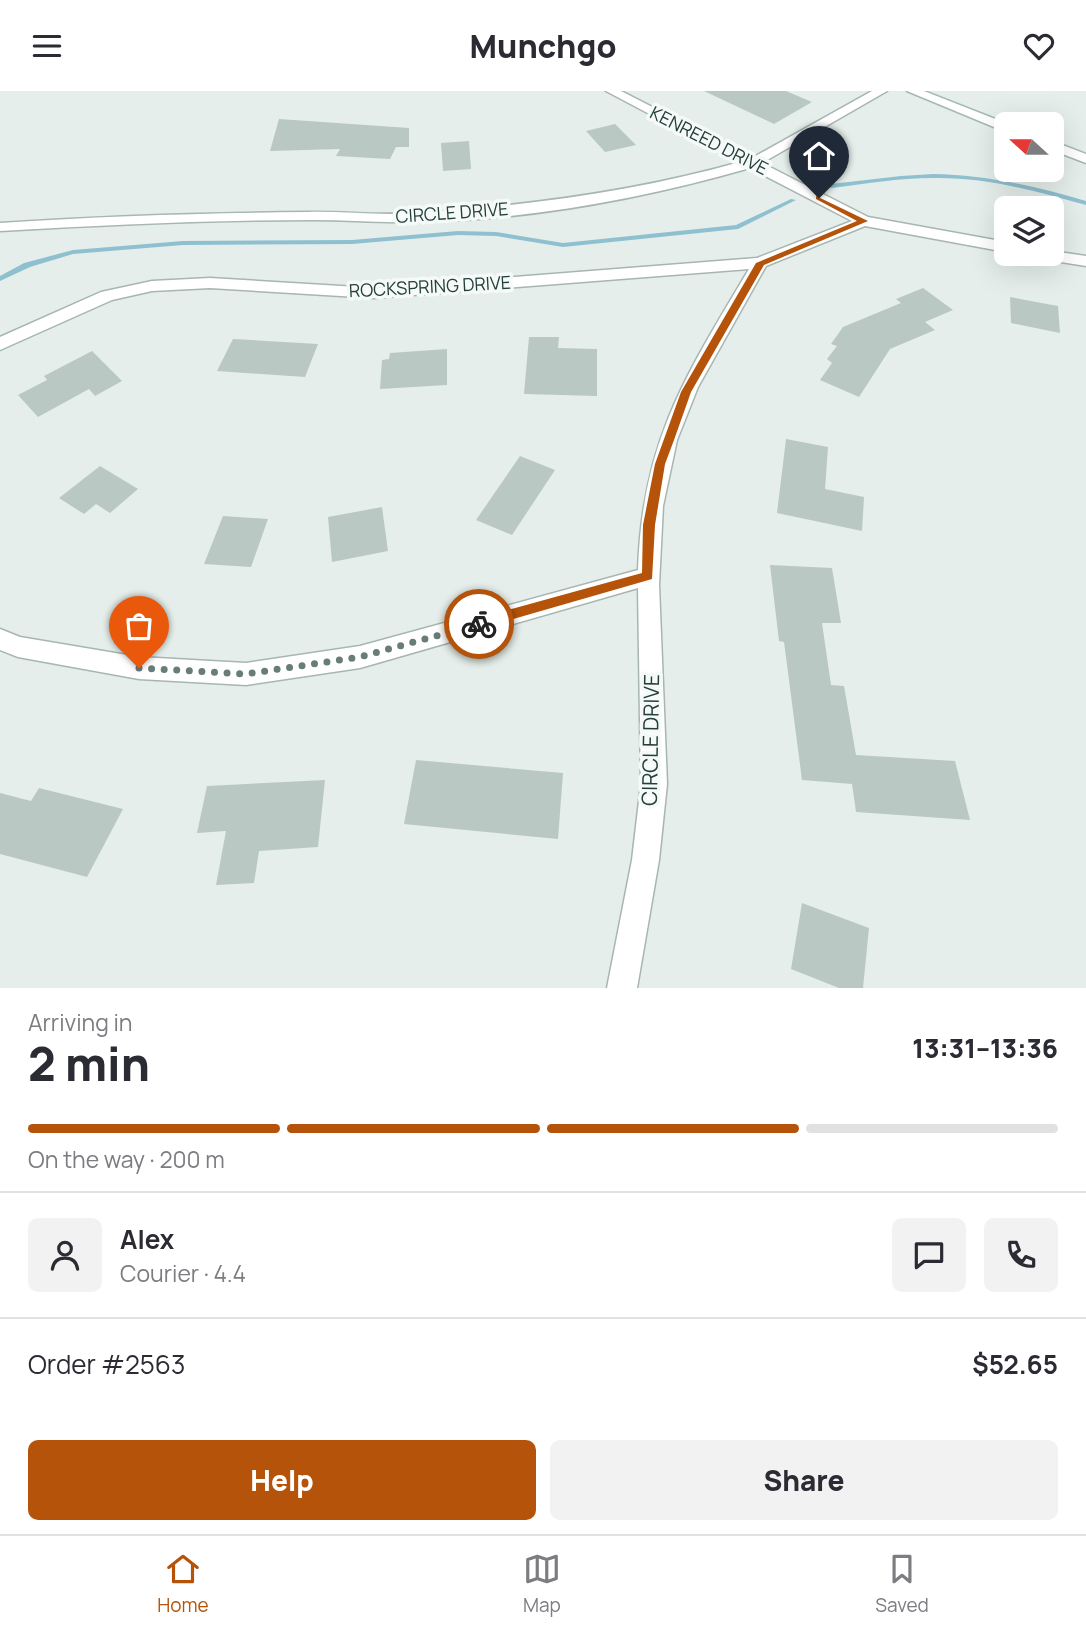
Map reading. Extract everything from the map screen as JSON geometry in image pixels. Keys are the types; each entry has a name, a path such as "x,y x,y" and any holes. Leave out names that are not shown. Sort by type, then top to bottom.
{"street":[{"name":"KENREED DRIVE","path":"612,91 864,221 994,245"},
{"name":"CIRCLE DRIVE","path":"0,227 125,219 314,216 411,218 612,195 685,182 752,163 881,91"},
{"path":"913,91 994,123"},
{"path":"1064,150 1086,159"},
{"name":"ROCKSPRING DRIVE","path":"0,344 107,296 152,286 209,283 374,293 760,263 864,221"},
{"path":"1064,258 1086,261"},
{"name":"CIRCLE DRIVE","path":"622,988 654,785 648,576 649,525 660,464 686,392 760,263"},
{"path":"0,639 18,647 139,668 246,674 360,657 648,576"}],"building":[{"path":"704,91 786,91 812,102 774,124"},
{"path":"279,119 409,128 409,147 396,147 390,159 336,156 340,149 270,151"},
{"path":"615,124 636,145 605,152 586,131"},
{"path":"469,141 471,169 443,171 441,143"},
{"path":"923,288 953,310 925,322 935,330 890,349 859,397 820,380 832,363 827,359 837,346 831,344 843,327 901,303 896,299"},
{"path":"1010,297 1058,306 1060,333 1011,323"},
{"path":"529,337 559,337 558,348 597,349 597,396 524,394"},
{"path":"233,339 318,344 305,377 217,371"},
{"path":"447,349 447,385 380,389 382,360 389,359 390,353"},
{"path":"92,351 122,381 95,396 89,389 38,417 18,395 47,380 44,376"},
{"path":"786,439 828,447 825,489 864,497 862,531 777,513"},
{"path":"520,456 555,470 512,535 476,520"},
{"path":"100,466 138,489 110,513 96,504 84,514 59,498"},
{"path":"382,507 388,551 332,562 328,517"},
{"path":"223,516 268,519 251,567 204,564"},
{"path":"770,565 832,568 841,623 822,623 831,685 844,686 856,755 955,761 970,820 856,812 852,784 802,780 784,642 779,641"},
{"path":"416,760 563,773 558,839 404,824"},
{"path":"325,780 318,847 259,851 254,883 216,885 226,831 197,833 207,786"},
{"path":"39,788 123,809 87,877 0,854 0,793 31,801"},
{"path":"802,903 869,928 863,988 839,988 791,969"}],"waterway":[{"path":"831,186 911,177 955,176 1000,181 1086,203"},
{"path":"0,279 27,265 73,252 183,243 352,242 458,233 496,234 563,245 738,227 793,200"}],"way so far":[{"path":"139,668 246,674 360,657 479,624"}],"route":[{"path":"479,624 648,576 649,525 660,464 668,440 686,392 760,263 864,221 819,198"}]}
